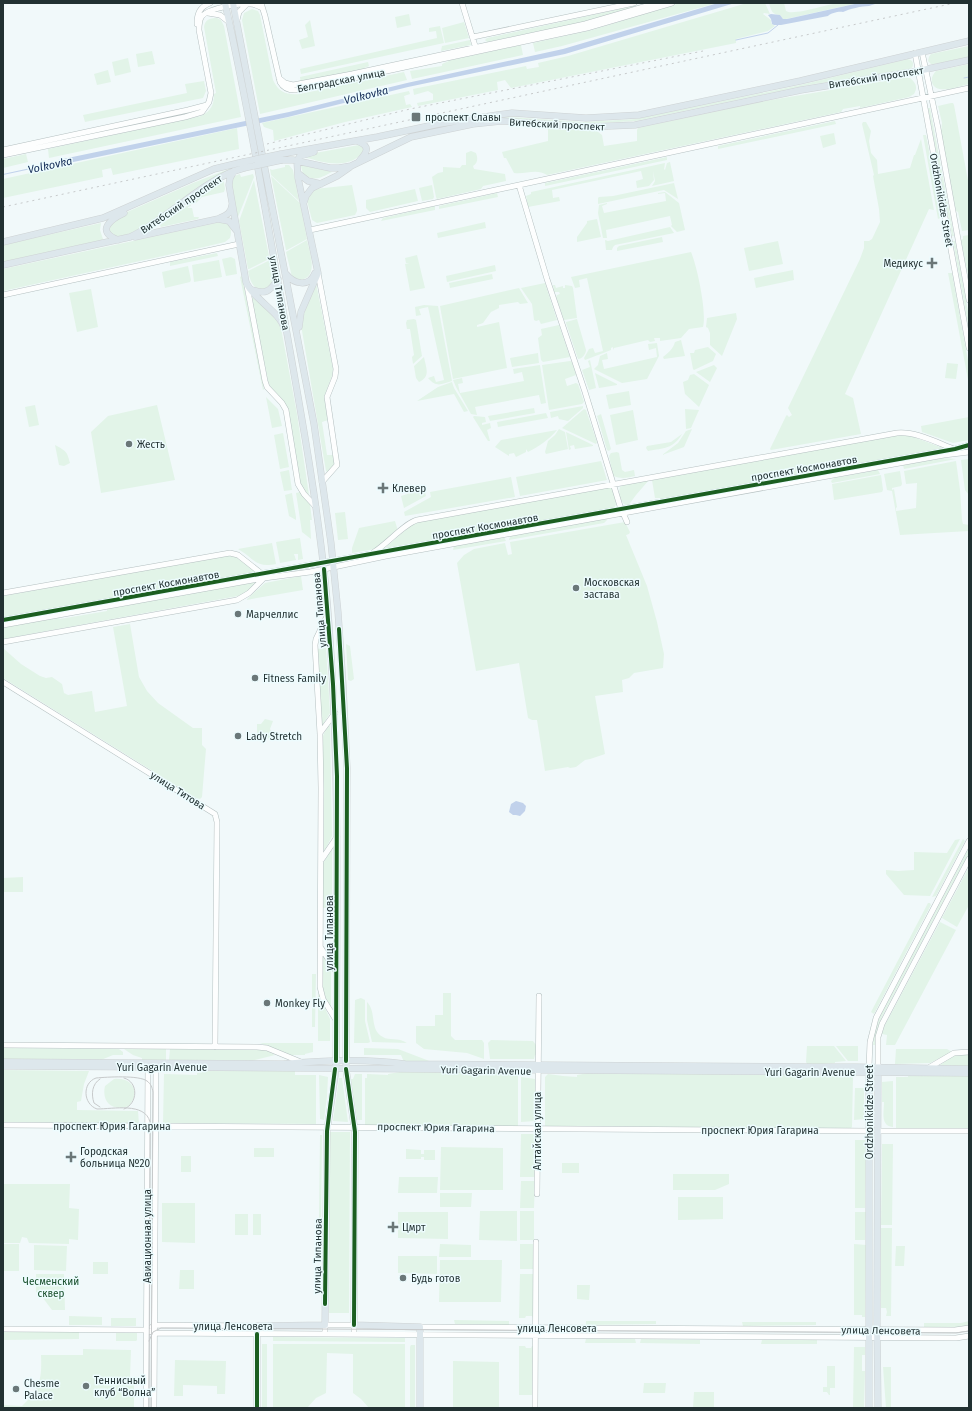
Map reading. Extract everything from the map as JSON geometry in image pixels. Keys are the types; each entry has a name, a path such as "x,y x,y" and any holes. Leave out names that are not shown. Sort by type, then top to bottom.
{"main road":[{"path":"233,4 236,20"},
{"path":"225,5 229,22"},
{"name":"улица Типанова","path":"236,20 314,424 333,564 343,685 347,768 346,1069 355,1132 354,1325"},
{"name":"улица Типанова","path":"229,22 278,279 304,428 324,566 328,614 335,713 337,837 336,1061 327,1126 325,1325"},
{"name":"Витебский проспект","path":"3,242 92,221 214,169 243,165 438,124 505,114 586,118 639,115 800,81 969,41"},
{"name":"Витебский проспект","path":"281,157 330,168 339,168 354,164 411,137 473,124 502,121 581,127 635,125 801,90 918,71 969,60"},
{"path":"304,202 310,190 337,176 354,164 367,151 365,145 357,141"},
{"path":"299,344 301,339 299,323 301,312 317,270 300,185 297,160 300,156 330,146"},
{"name":"Витебский проспект","path":"3,265 130,237 144,230 212,182 243,165"},
{"path":"234,171 229,181 236,231 246,282 248,288 281,320 286,341 289,346"},
{"path":"299,174 308,182 321,184"},
{"path":"130,237 218,219 227,215 231,211 232,200"},
{"path":"118,240 113,238 108,233 108,222 125,212 132,204"},
{"path":"218,219 229,221 236,231"},
{"path":"285,274 292,281 301,284 306,283 311,279 317,270"},
{"path":"248,288 260,292 267,292 272,289 278,279"},
{"name":"Yuri Gagarin Avenue","path":"3,1066 283,1064 346,1061 538,1068"},
{"name":"Yuri Gagarin Avenue","path":"3,1062 148,1065"},
{"name":"Yuri Gagarin Avenue","path":"156,1065 335,1069 869,1069 969,1073"},
{"name":"Yuri Gagarin Avenue","path":"878,1070 930,1067 969,1068"},
{"name":"Ordzhonikidze Street","path":"869,1069 869,1408"},
{"name":"Ordzhonikidze Street","path":"878,1070 878,1408"},
{"name":"улица Ленсовета","path":"257,1326 325,1325"},
{"name":"улица Ленсовета","path":"354,1325 420,1327"},
{"path":"257,1326 257,1408"},
{"path":"420,1327 420,1408"}],"street":[{"path":"462,3 476,50"},
{"path":"472,37 634,3"},
{"name":"Белградская улица","path":"476,50 585,24 656,3"},
{"name":"Белградская улица","path":"261,5 278,78 289,85 296,85 587,28 672,3"},
{"path":"236,20 239,12 248,4"},
{"path":"3,155 186,117 202,112 210,97 210,90 197,23 197,16 205,5 208,12"},
{"path":"199,30 201,17 208,12 225,5 261,5"},
{"path":"208,12 220,15 229,22"},
{"name":"Ordzhonikidze Street","path":"922,52 969,300"},
{"name":"Ordzhonikidze Street","path":"915,53 969,348"},
{"path":"310,230 969,88"},
{"path":"3,150 188,110 207,104"},
{"path":"518,185 622,511 627,522"},
{"path":"3,295 239,244"},
{"path":"317,270 336,372 327,397 338,465 322,482"},
{"path":"248,288 265,381 267,387 282,403 286,410 300,488 316,507"},
{"path":"374,553 414,520 902,432 913,434 955,449"},
{"name":"проспект Космонавтов","path":"333,564 386,556 969,446"},
{"name":"проспект Космонавтов","path":"3,620 324,566 374,553 969,452"},
{"path":"3,593 230,553 238,555 263,576 249,593 237,600 3,642"},
{"name":"проспект Космонавтов","path":"3,625 263,576"},
{"path":"328,614 316,639 315,645 320,734 320,948 321,994 328,1009 336,1020"},
{"name":"улица Титова","path":"3,682 215,814 217,822 215,1047"},
{"path":"320,734 335,713"},
{"path":"321,860 337,837"},
{"name":"Ordzhonikidze Street","path":"869,1069 870,1042 876,1018 969,840"},
{"name":"Ordzhonikidze Street","path":"878,1070 878,1037 882,1024 969,859"},
{"path":"320,948 336,971"},
{"name":"Алтайская улица","path":"537,1194 539,996"},
{"name":"Yuri Gagarin Avenue","path":"3,1045 263,1047 302,1062"},
{"path":"930,1067 954,1053 969,1052"},
{"name":"Авиационная улица","path":"146,1408 148,1065"},
{"name":"Авиационная улица","path":"154,1408 156,1065"},
{"name":"проспект Юрия Гагарина","path":"3,1125 327,1126 869,1131"},
{"path":"878,1131 969,1131"},
{"path":"535,1408 536,1242"},
{"name":"улица Ленсовета","path":"325,1325 354,1325"},
{"name":"улица Типанова","path":"325,1325 325,1334"},
{"name":"улица Типанова","path":"354,1325 354,1334"},
{"name":"улица Ленсовета","path":"146,1330 154,1326 257,1326"},
{"name":"улица Ленсовета","path":"420,1327 868,1330 955,1330 969,1328"},
{"name":"улица Ленсовета","path":"3,1329 146,1330 154,1333 258,1334 878,1338 956,1338 969,1336"}],"green space":[{"path":"680,3 717,3 562,46 535,52 533,43 592,30"},
{"path":"747,3 765,3 770,14 763,14 771,20 771,23 775,26 768,31 736,39 736,43 511,88 505,80 497,82 498,90 418,106 417,103 433,100 433,94 428,91 414,95 413,89 526,66 527,69 539,67 538,63 568,56"},
{"path":"769,3 784,3 786,11 796,12 839,3 858,3 783,19 780,15 772,12"},
{"path":"634,6 594,20 487,42 485,40 487,38"},
{"path":"252,9 258,11 260,15 273,80 278,88 284,92 300,94 404,72 407,80 260,114 242,20 244,13"},
{"path":"409,14 411,25 397,28 395,17"},
{"path":"217,18 221,20 224,26 241,117 49,158 48,149 201,116 207,112 211,107 214,94 216,93 204,27 208,20"},
{"path":"310,20 315,46 302,49 299,40 308,37 305,25"},
{"path":"464,22 469,38 445,43 442,28"},
{"path":"440,26 444,43 301,74 300,69 437,38 436,31 429,32 429,28"},
{"path":"470,40 471,45 441,51 442,46"},
{"path":"521,45 523,55 412,79 410,71 442,66 442,64 451,60"},
{"path":"969,46 969,57 934,64 931,64 928,61 931,54"},
{"path":"152,51 155,64 138,67 136,54"},
{"path":"128,58 131,72 115,76 112,62"},
{"path":"908,59 912,61 913,64 910,70 808,85 636,121 582,124 500,118 510,117 583,122 636,119 800,85"},
{"path":"368,62 369,66 360,70 301,83 300,77"},
{"path":"969,64 969,84 948,89 934,86 932,79 936,71"},
{"path":"108,70 111,82 97,85 94,74"},
{"path":"910,78 916,85 914,94 909,97 860,108 860,106 843,109 841,112 547,175 539,172 514,173 506,158 504,158 502,152 548,141 548,129 597,131 602,135 604,146 637,141 638,128 765,101"},
{"path":"204,81 206,91 203,98 85,122 83,115 187,93 185,84"},
{"path":"409,91 410,94 404,96 406,105 410,104 412,107 345,122 274,141 273,130 264,127 262,123"},
{"path":"951,103 954,105 969,186 969,230 962,231 958,212 956,211 941,132 942,123 938,106"},
{"path":"928,108 930,108 954,236 952,236"},
{"path":"835,121 836,124 718,149 718,146"},
{"path":"863,122 866,122 871,131 869,141 871,153 877,160 878,174 910,168 921,139 934,210 929,209 845,394 853,398 861,434 771,450 770,449 786,416 787,415 789,417 792,415 788,408 860,259 864,248 864,241 869,241 872,239 880,222 874,175 862,124"},
{"path":"237,128 239,149 113,175 111,168 102,170 103,177 3,198 3,179"},
{"path":"834,133 836,144 823,148 820,136"},
{"path":"923,135 926,135 942,217 938,219"},
{"path":"359,145 365,149 359,156 345,163 329,163 304,157 304,155"},
{"path":"471,151 476,153 477,157 477,162 473,166 474,169 505,174 506,181 483,186 481,189 437,199 432,177 443,172 443,167 460,168 462,165 466,165 466,153"},
{"path":"26,154 28,162 3,168 3,159"},
{"path":"667,157 667,160 545,186 545,183"},
{"path":"670,162 674,181 652,186 655,181 653,171 654,180 649,186 637,188 636,181 643,179 641,171 552,190 553,198 559,197 560,201 528,207 526,196 531,194 531,192 665,163 665,170 667,163"},
{"path":"285,165 289,165 293,170 299,201 271,175 270,169 272,170 285,167"},
{"path":"302,165 332,172 318,178 311,178 303,174"},
{"path":"234,167 210,180 174,207 139,229 124,235 113,235 109,227 118,216 193,183"},
{"path":"240,174 241,177 253,174 254,177 238,217 232,187 232,179"},
{"path":"271,176 300,203 307,239 287,250 286,250"},
{"path":"254,180 269,256 267,260 248,269 239,221"},
{"path":"222,181 224,182 224,192 202,197 196,203 190,204 191,206 188,207 192,208 194,217 199,217 198,219 161,227 160,225"},
{"path":"674,183 678,199 664,190 598,204 599,197 613,196"},
{"path":"352,185 357,209 355,215 317,223 312,220 307,201 310,194 315,189"},
{"path":"432,185 433,199 422,201 419,188"},
{"path":"415,189 418,201 370,212 366,208 366,200"},
{"path":"665,192 679,203 685,230 677,232 671,226 670,216 606,230 607,238 603,238 598,213 599,205 607,203 602,206 604,213 666,201 665,193 658,194"},
{"path":"497,193 498,197 439,209 439,206"},
{"path":"435,206 435,210 381,221 383,218"},
{"path":"597,219 601,237 577,242 577,237 587,221"},
{"path":"226,222 231,229 230,238 225,242 3,291 3,269"},
{"path":"485,222 486,228 438,238 437,233"},
{"path":"101,223 100,230 102,240 3,262 3,245"},
{"path":"670,227 674,233 615,245 612,250 606,250 605,240 608,241"},
{"path":"969,235 969,281 961,240 963,239 963,236"},
{"path":"662,237 663,242 617,251 619,246"},
{"path":"307,240 312,264 311,270 310,274 306,278 300,280 292,277 286,252"},
{"path":"778,241 783,264 749,271 744,248"},
{"path":"953,241 955,241 969,317 969,330"},
{"path":"691,252 701,289 704,311 703,327 689,329 681,338 660,341 660,338 654,338 655,341 650,342 648,340 614,348 613,350 613,347 611,350 585,360 584,358 589,349 593,348 595,353 603,351 587,278 579,280 580,287 575,288 571,277"},
{"path":"217,253 218,256 170,266 170,262"},
{"path":"417,255 425,288 410,291 405,264 409,263 406,263 405,258"},
{"path":"231,257 235,259 237,274 226,276 222,259"},
{"path":"219,260 222,277 194,282 192,265"},
{"path":"270,260 273,282 268,287 258,289 251,282 248,271"},
{"path":"495,265 496,271 447,282 446,276"},
{"path":"188,266 191,280 190,282 165,288 162,272"},
{"path":"793,270 794,280 756,288 754,278"},
{"path":"948,273 952,273 969,366 969,385"},
{"path":"492,274 493,279 450,288 449,283"},
{"path":"242,276 264,389 263,390 240,277"},
{"path":"316,283 333,369 324,397 328,420 322,422 327,455 333,455 335,464 328,472 326,471 301,325"},
{"path":"545,283 557,320 541,324 539,320 534,320 532,304 521,288"},
{"path":"553,285 555,285 556,288 563,286 563,288 565,288 565,285 572,286 577,318 564,320 556,297 560,294 559,292 554,292"},
{"path":"519,288 528,303 520,304 518,302 499,305 499,308 491,312 483,323 477,325 477,327 499,322 507,368 453,379 440,306"},
{"path":"91,289 98,327 77,332 69,293"},
{"path":"253,297 255,297 277,321 281,328 297,414 309,495 300,485 288,409 268,381 252,300"},
{"path":"424,305 438,306 452,381 442,384 434,383 428,378 434,376 436,382 444,380 428,307 419,309 421,315 416,316 415,307"},
{"path":"736,313 737,319 722,356 710,345 710,333 706,327 707,318"},
{"path":"577,319 586,350 584,356 578,359 566,323"},
{"path":"407,320 416,320 422,356 413,364 412,357 414,355 410,329 407,329 406,323"},
{"path":"559,325 570,357 543,362 541,360 538,338 542,335 541,329"},
{"path":"681,340 685,356 664,359 663,357 672,349 675,342"},
{"path":"657,343 659,356 647,379 622,383 594,369 598,365 600,356 607,353 608,359 602,360 604,369 657,357 656,348 649,350 648,344"},
{"path":"708,347 716,354 713,361 694,370 690,353 694,353 695,350"},
{"path":"538,353 539,363 512,367 510,358"},
{"path":"424,357 427,371 423,380 419,382 416,378 414,366"},
{"path":"590,360 596,388 589,390 582,370 590,367 588,361"},
{"path":"572,362 576,375 565,379 567,386 576,383 578,384 584,402 582,404 549,410 542,365"},
{"path":"947,363 958,364 956,379 945,378"},
{"path":"540,365 546,403 541,404 539,395 475,407 477,415 471,414 453,380 462,378 463,383 458,384 460,393 524,381 522,372 514,374 513,369"},
{"path":"714,365 717,368 710,382 696,372"},
{"path":"595,373 617,384 617,385 599,388"},
{"path":"694,374 709,385 699,407 685,394 683,382 688,380 690,375"},
{"path":"452,382 468,411 464,412 454,394 417,401 438,387"},
{"path":"629,391 631,405 609,409 606,395"},
{"path":"266,397 278,409 282,426 272,428"},
{"path":"35,405 39,425 29,427 25,407"},
{"name":"Жесть","path":"157,405 175,480 101,493 91,432 108,416"},
{"path":"583,406 583,408 568,421 559,419 558,416 551,418 550,412"},
{"path":"534,408 535,413 490,421 488,416"},
{"path":"584,409 586,410 597,442 596,444 562,428"},
{"path":"685,409 699,410 691,428 686,429"},
{"path":"633,410 638,440 616,445 610,415"},
{"path":"546,413 548,418 498,427 497,422"},
{"path":"601,414 611,449 609,451 607,450 597,416"},
{"path":"473,417 485,417 486,422 482,423 482,425 490,423 491,428 487,430 490,441 488,441"},
{"path":"969,417 969,440 953,443 922,432 921,426"},
{"path":"559,429 565,432 568,449 546,454 545,452 548,441"},
{"path":"692,429 684,447 662,455 678,443 686,431"},
{"path":"557,430 551,437 540,445 528,452 526,449 526,452 516,457 514,453 509,454 509,456 495,447 501,440"},
{"path":"566,432 593,446 575,449 574,445 570,446 571,449 569,450"},
{"path":"283,433 289,467 280,469 274,435"},
{"path":"682,434 675,443 668,447 648,451 646,448 647,446 671,442"},
{"path":"900,435 911,436 943,448 660,500 660,498 655,498 652,480"},
{"path":"55,445 66,452 70,463 64,466 59,465"},
{"path":"611,453 619,453 622,470 625,472 634,470 635,476 619,478 613,476 609,456"},
{"path":"943,458 956,459 904,469 903,465"},
{"path":"969,459 969,495 965,490 961,460"},
{"path":"601,461 607,480 520,496 516,477"},
{"path":"956,461 962,520 963,524 969,525 969,531 900,535 892,491 887,490 884,474 900,471 902,484 901,486 892,488 892,490 894,489 897,507 896,511 916,508 917,483 906,484 904,471"},
{"path":"289,470 292,490 284,491 280,472"},
{"path":"878,470 880,474 832,483 831,481 834,478"},
{"path":"881,475 882,492 834,500 832,484"},
{"path":"511,477 515,497 405,516 404,512 431,497 430,492"},
{"path":"649,480 628,506 621,501 619,493 622,485"},
{"path":"421,486 424,488 426,496 404,508 401,496 414,492"},
{"path":"612,488 617,503 614,508 385,548 411,525 417,522"},
{"path":"300,492 310,504 312,520 310,520 311,539 302,532 296,493"},
{"path":"292,493 296,520 289,516 285,495"},
{"path":"345,512 348,539 338,540 335,513"},
{"path":"609,518 604,523 509,540 511,536"},
{"path":"395,521 398,531 375,549 352,553 352,548 359,528"},
{"path":"625,522 630,532 626,535 647,586 657,622 664,654 663,668 634,673 629,678 622,680 623,692 595,696 605,754 585,760 576,767 545,771 537,720 528,718 519,663 476,671 457,563 464,555 474,549 505,543 508,555 512,554 510,542"},
{"path":"504,537 506,541 453,550 454,546"},
{"path":"300,538 303,559 298,560 298,554 294,554 296,560 280,563 276,542"},
{"path":"272,543 276,564 259,564 238,549"},
{"path":"230,555 237,557 255,572 3,618 3,596"},
{"path":"301,576 303,590 246,600 265,583"},
{"path":"254,582 255,585 244,594 238,596 3,639 3,627 59,617 60,619 107,611 107,608"},
{"path":"130,624 139,677 147,691 158,703 193,728 202,728 202,745 206,749 202,797 200,799 196,798 3,678 3,648 21,664 40,676 46,678 52,677 62,684 64,693 68,695 92,691 95,712 127,706 113,627"},
{"path":"346,644 350,646 354,679 351,681 348,680"},
{"path":"326,648 330,713 322,726 317,649"},
{"path":"265,719 273,721 270,729 274,737 266,739 264,736 257,735 257,724 261,724"},
{"path":"328,725 330,726 332,836 324,850 322,738"},
{"path":"960,839 930,896 904,895 886,874 886,870 914,870 914,852 947,853 955,840"},
{"path":"963,839 965,841 936,896 932,897"},
{"path":"969,848 969,853 882,1017 877,1030 875,1045 873,1045 874,1035 880,1016"},
{"path":"331,850 332,904 331,907 323,908 323,863"},
{"path":"969,867 969,905 957,927 942,918"},
{"path":"23,877 23,892 3,892 3,878"},
{"path":"928,903 931,905 874,1014 871,1012"},
{"path":"940,922 956,930 895,1045 886,1045 887,1035 882,1034 885,1025"},
{"path":"323,956 331,972 331,1007 325,998 322,989"},
{"path":"312,974 316,974 315,1027 312,1027"},
{"path":"318,993 330,1019 330,1041 318,1041"},
{"path":"443,993 451,993 451,1036 455,1040 482,1040 484,1043 484,1059 467,1053 424,1049 416,1043 416,1026 435,1026 435,1015 443,1015"},
{"path":"361,998 365,1000 365,1021 370,1042 354,1043 355,1000"},
{"path":"367,1002 372,1011 374,1025 379,1034 385,1038 400,1040 407,1043 372,1042 367,1020"},
{"path":"491,1040 533,1041 536,1045 536,1055 534,1059 490,1059 488,1043"},
{"path":"260,1043 313,1043 313,1052 305,1055 291,1055"},
{"path":"807,1046 834,1046 846,1061 808,1065 806,1062"},
{"path":"836,1046 858,1046 858,1061 848,1061"},
{"path":"3,1048 119,1049 123,1052 123,1055 113,1055 101,1060 3,1059"},
{"path":"364,1048 398,1049 432,1062 404,1062 401,1055 364,1055"},
{"path":"124,1049 166,1049 166,1061 142,1061 142,1058 133,1055"},
{"path":"170,1049 263,1050 275,1055 251,1061 169,1060"},
{"path":"896,1049 947,1049 952,1052 930,1063 895,1064"},
{"path":"969,1054 969,1066 940,1065 953,1056"},
{"path":"3,1070 89,1071 84,1084 81,1101 77,1102 77,1110 138,1111 139,1124 3,1122"},
{"path":"209,1071 295,1071 295,1075 316,1075 316,1124 163,1123 164,1074 197,1075 197,1073"},
{"path":"400,1072 518,1072 518,1126 365,1125 365,1078 367,1078 367,1074 388,1075"},
{"path":"589,1073 835,1075 836,1077 853,1077 852,1127 545,1126 545,1077 548,1074 577,1077 577,1075"},
{"path":"355,1074 362,1074 362,1120 357,1120 351,1079 353,1079"},
{"path":"319,1075 328,1077 324,1120 320,1119"},
{"path":"908,1075 969,1076 969,1129 896,1128 896,1077 908,1077"},
{"path":"521,1077 535,1079 535,1121 521,1122"},
{"path":"339,1078 342,1078 348,1122 333,1121"},
{"path":"114,1079 126,1080 133,1086 133,1100 129,1106 118,1108 110,1105 107,1101 104,1092 105,1086"},
{"path":"893,1081 893,1127 886,1124 884,1121 882,1082"},
{"path":"855,1088 864,1088 864,1119 854,1120"},
{"path":"330,1132 350,1132 349,1313 329,1313"},
{"path":"521,1134 535,1134 535,1177 520,1177"},
{"path":"320,1135 322,1135 321,1222 319,1221"},
{"path":"855,1140 865,1140 866,1143 865,1208 855,1208"},
{"path":"882,1144 893,1144 892,1225 881,1225"},
{"path":"441,1147 503,1148 503,1190 440,1190"},
{"path":"254,1148 274,1148 274,1157 254,1157"},
{"path":"406,1149 421,1150 421,1154 424,1154 424,1150 435,1150 435,1160 424,1160 424,1157 421,1157 421,1159 406,1159"},
{"path":"181,1156 191,1156 191,1172 181,1172"},
{"path":"562,1163 579,1163 579,1173 562,1173"},
{"path":"673,1174 729,1174 729,1184 715,1190 673,1190"},
{"path":"399,1177 438,1177 437,1193 398,1193"},
{"path":"521,1181 535,1181 534,1208 520,1208"},
{"path":"3,1184 70,1184 69,1208 79,1209 78,1240 69,1239 69,1244 29,1243 27,1238 22,1237 20,1243 3,1243"},
{"path":"440,1193 472,1193 471,1207 440,1207"},
{"path":"678,1197 723,1197 723,1219 678,1220"},
{"path":"162,1203 195,1203 195,1243 162,1242"},
{"path":"480,1211 517,1211 517,1241 479,1240"},
{"path":"520,1211 534,1211 534,1240 520,1240"},
{"path":"398,1212 448,1212 448,1239 398,1238"},
{"path":"855,1212 866,1212 865,1240 855,1240"},
{"path":"235,1214 248,1214 248,1235 235,1235"},
{"path":"253,1214 261,1214 261,1235 253,1235"},
{"path":"881,1228 892,1228 891,1316 886,1316 886,1308 881,1308"},
{"name":"Чесменский сквер","path":"3,1244 19,1244 19,1271 3,1271"},
{"path":"440,1244 471,1245 471,1257 439,1257"},
{"path":"520,1244 534,1244 534,1269 520,1269"},
{"path":"854,1244 866,1245 865,1317 862,1317 862,1315 854,1315"},
{"name":"Чесменский сквер","path":"34,1245 67,1246 66,1271 34,1270"},
{"path":"896,1246 905,1246 904,1266 895,1266"},
{"path":"398,1256 437,1256 437,1274 398,1273"},
{"path":"440,1260 502,1260 501,1302 439,1302"},
{"path":"93,1262 108,1262 108,1274 93,1274"},
{"path":"180,1270 194,1270 194,1289 179,1289"},
{"name":"Чесменский сквер","path":"36,1274 64,1274 65,1310 52,1310 40,1294 36,1292"},
{"path":"520,1274 534,1274 533,1318 532,1316 526,1316 525,1318 519,1318"},
{"path":"577,1285 590,1285 589,1300 577,1299"},
{"path":"69,1316 102,1317 102,1325 69,1325"},
{"path":"111,1318 136,1318 136,1326 111,1326"},
{"path":"454,1320 509,1321 509,1325 455,1324"},
{"path":"586,1321 656,1321 656,1324 586,1325"},
{"path":"969,1321 969,1325 960,1327 924,1327 924,1323 961,1323"},
{"path":"742,1322 816,1322 816,1325 743,1326"},
{"path":"3,1332 79,1332 79,1339 3,1340"},
{"path":"116,1333 137,1333 137,1340 116,1341"},
{"path":"273,1337 405,1338 405,1342 273,1341"},
{"path":"586,1339 635,1339 636,1343 585,1343"},
{"path":"641,1339 700,1340 700,1344 640,1343"},
{"path":"762,1340 817,1340 817,1344 761,1344"},
{"path":"262,1344 267,1344 267,1408 262,1408"},
{"path":"273,1344 405,1344 405,1408 369,1408 353,1393 353,1354 327,1353 326,1393 316,1398 307,1408 273,1408"},
{"path":"411,1345 415,1345 415,1408 410,1408"},
{"path":"519,1346 531,1348 533,1346 533,1395 519,1395"},
{"path":"854,1347 865,1347 865,1355 862,1355 862,1371 865,1371 864,1408 853,1408"},
{"name":"Теннисный клуб “Волна”","path":"83,1349 131,1350 130,1377 134,1377 134,1408 3,1408 3,1405 22,1406 33,1394 39,1383 41,1355 83,1355"},
{"path":"175,1360 226,1361 225,1394 217,1394 217,1386 183,1385 183,1396 174,1396"},
{"path":"453,1361 499,1362 499,1408 453,1408"},
{"path":"827,1366 835,1366 835,1388 830,1388 830,1395 827,1392 823,1392 823,1387 827,1387"},
{"path":"883,1367 891,1367 891,1408 886,1408"},
{"path":"644,1383 666,1383 665,1393 643,1393"},
{"path":"694,1392 714,1392 714,1408 693,1408"}],"water":[{"name":"Volkovka","path":"718,3 735,3 565,54 408,87 288,117 59,165 59,163 3,175 58,162 58,160 289,112 407,83 563,49"},
{"path":"859,3 878,3 843,12 835,12 828,16 781,25 772,24 768,15 780,15 783,19 787,19"},
{"path":"516,801 523,803 526,806 525,811 520,816 513,815 509,812 511,804"}],"waterway":[{"path":"736,40 768,33 778,25"},
{"path":"964,78 969,77"}],"tram line":[{"path":"149,1408 150,1122 147,1116 135,1109 97,1109 92,1106 87,1098 86,1089 88,1084 96,1078 123,1077 143,1079 149,1083 153,1092 151,1408"},
{"path":"124,1078 129,1080 132,1084 135,1093 132,1103 124,1109"},
{"path":"100,1079 95,1084 92,1093 94,1103 100,1107"},
{"path":"149,1341 153,1332 161,1328 956,1333 969,1331"}],"railway":[{"path":"3,207 955,3"},
{"path":"267,144 410,109 703,51"}],"cycle path":[{"path":"3,620 955,449 969,445"},
{"path":"324,569 333,684 337,776 336,1061"},
{"path":"339,629 347,768 346,1061"},
{"path":"325,1304 327,1131 335,1069"},
{"path":"346,1069 355,1132 354,1325"},
{"path":"257,1334 257,1408"}],"place":[{"name":"проспект Славы","path":"416,117"},
{"name":"Медикус","path":"932,263"},
{"name":"Жесть","path":"129,444"},
{"name":"Клевер","path":"383,488"},
{"name":"Московская застава","path":"576,588"},
{"name":"Марчеллис","path":"238,614"},
{"name":"Fitness Family","path":"255,678"},
{"name":"Lady Stretch","path":"238,736"},
{"name":"Monkey Fly","path":"267,1003"},
{"name":"Городская больница №20","path":"71,1157"},
{"name":"Цмрт","path":"393,1227"},
{"name":"Будь готов","path":"403,1278"},
{"name":"Теннисный клуб “Волна”","path":"86,1386"},
{"name":"Chesme Palace","path":"16,1389"}]}
